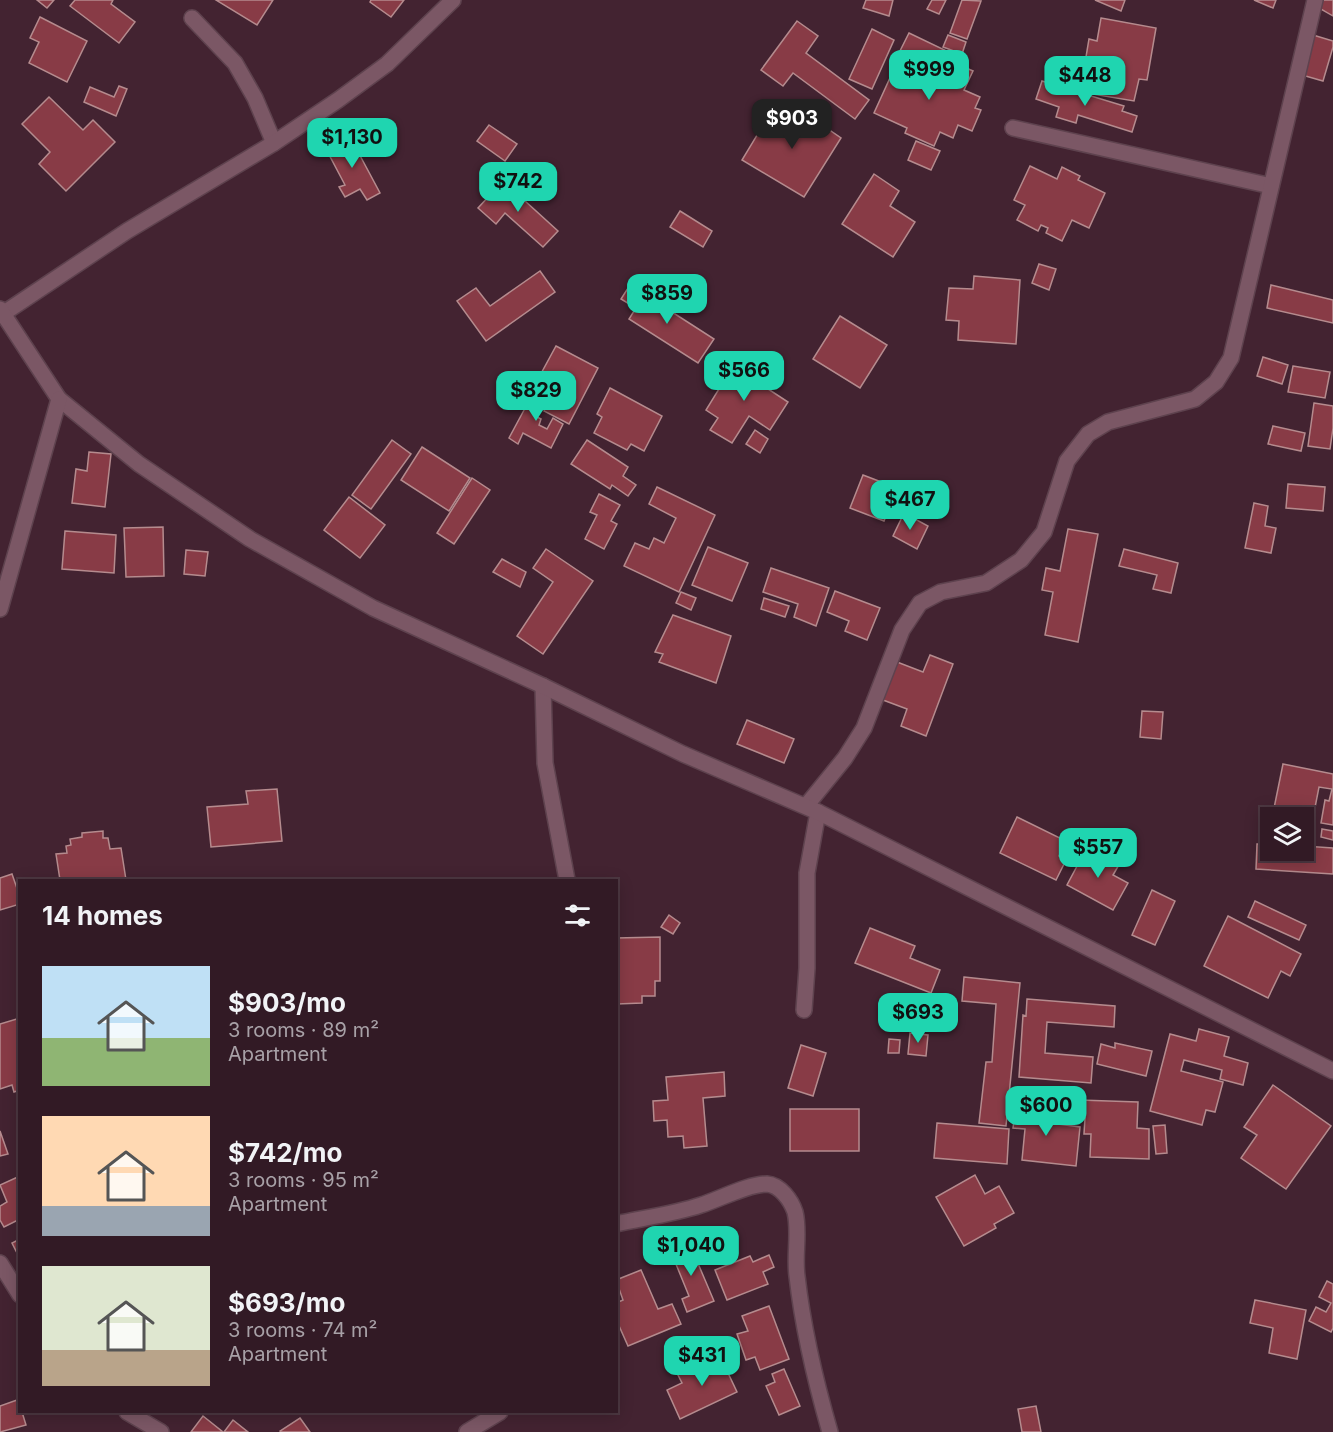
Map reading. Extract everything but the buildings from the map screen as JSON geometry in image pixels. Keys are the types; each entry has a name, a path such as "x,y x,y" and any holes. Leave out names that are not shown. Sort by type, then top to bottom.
{"street":[{"path":"453,0 387,64 338,100 274,143 127,231 2,311 59,399 139,464 250,539 373,608 543,686 683,754 812,809 1333,1071"},
{"path":"804,1010 807,968 807,873 812,809 864,728 902,630 920,603 941,592 986,583 1021,560 1044,532 1067,461 1088,434 1108,422 1195,399 1216,382 1231,358 1316,0"},
{"path":"192,18 235,63 255,98 274,143"},
{"path":"1013,128 1271,186"},
{"path":"0,609 59,399"},
{"path":"543,686 545,763 567,879"},
{"path":"618,1224 699,1206 768,1184 783,1192 795,1213 796,1268 801,1307 816,1382 830,1432"},
{"path":"0,1263 18,1292"},
{"path":"130,1413 161,1432"},
{"path":"467,1432 498,1413"}]}
